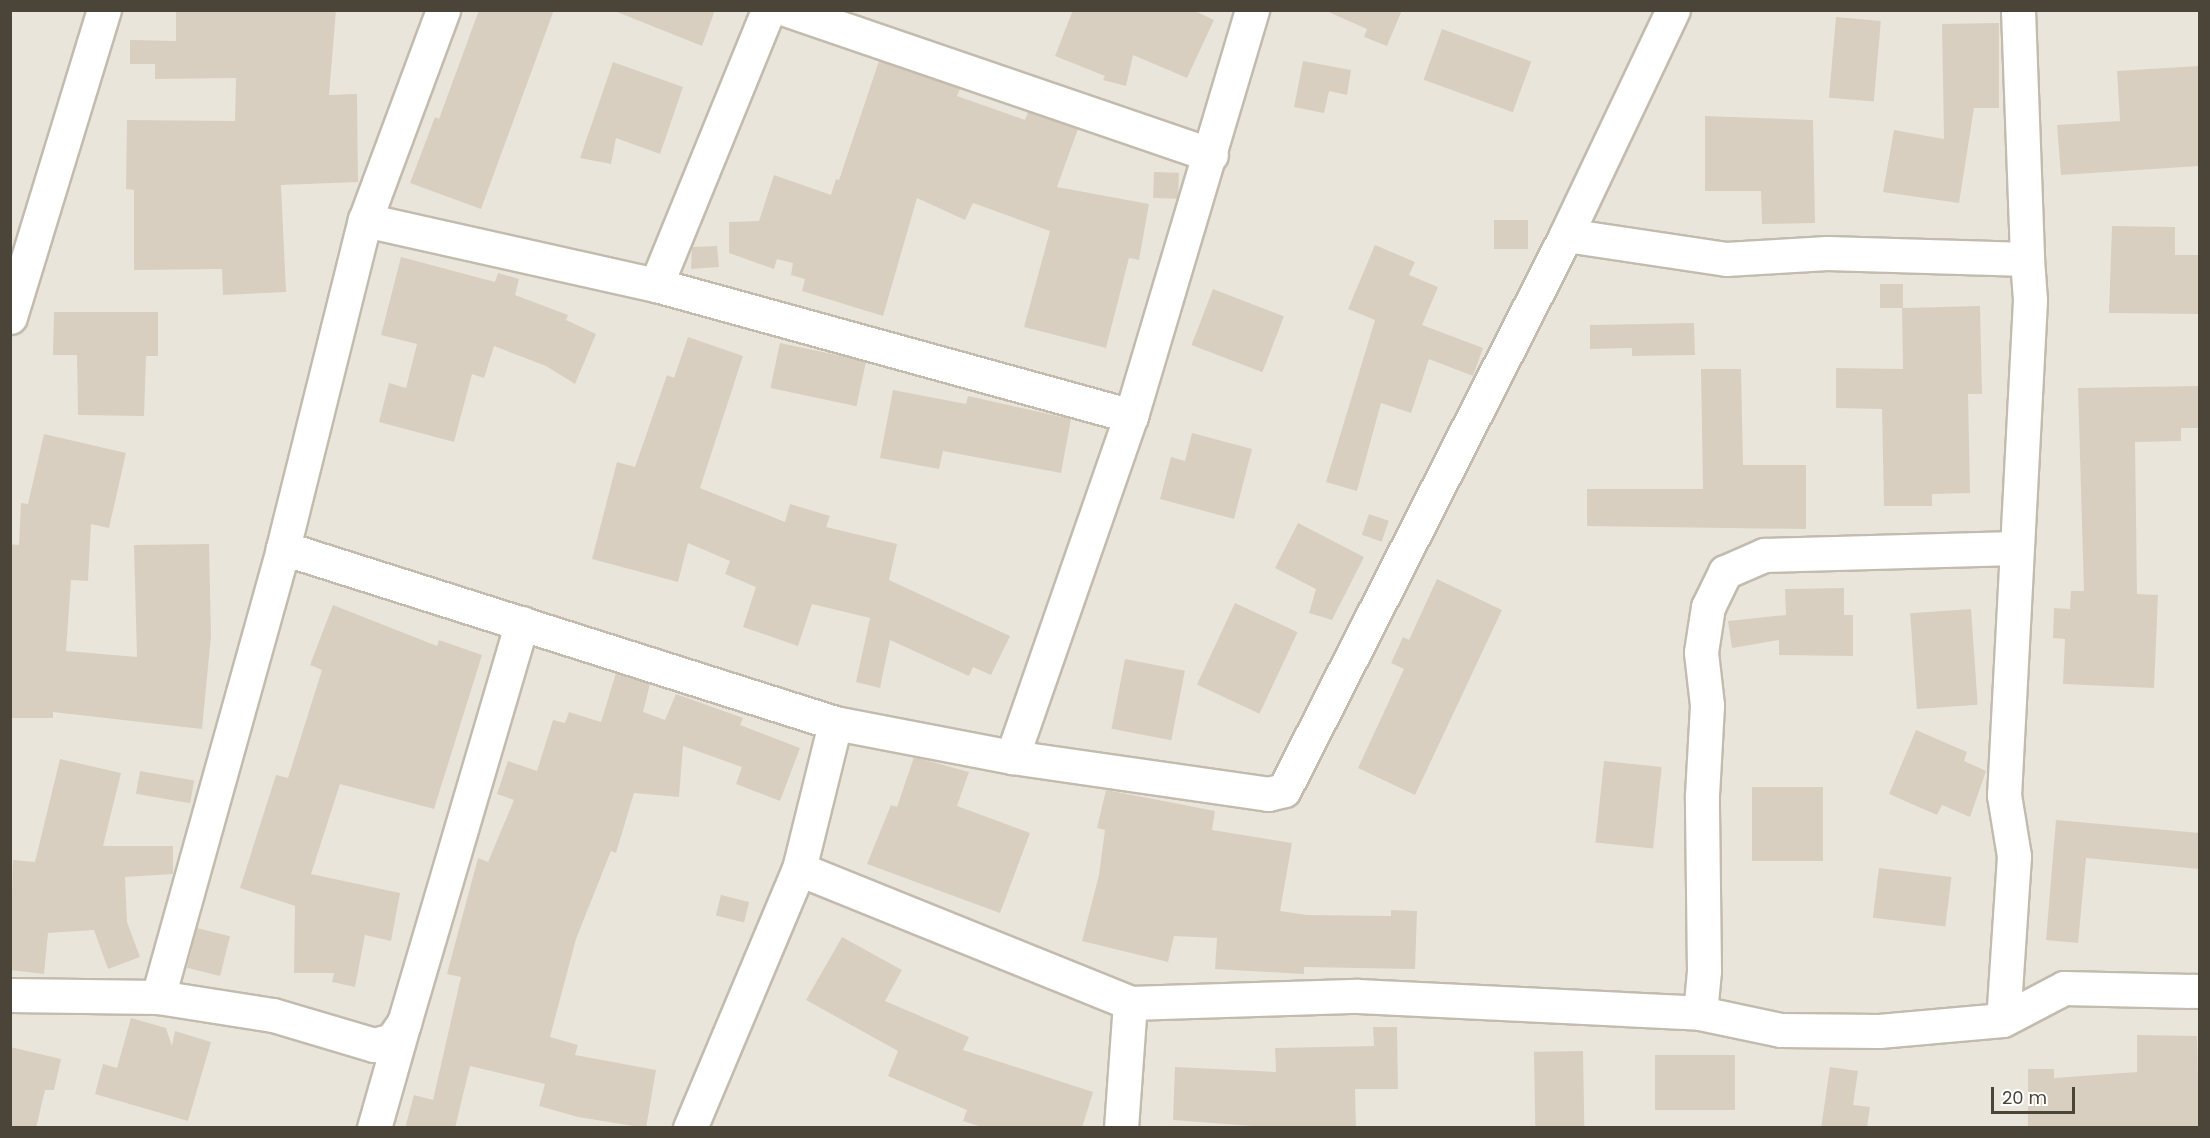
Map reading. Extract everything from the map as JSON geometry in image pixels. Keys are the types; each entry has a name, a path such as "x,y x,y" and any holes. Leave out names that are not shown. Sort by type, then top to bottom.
{"street":[{"path":"10,317 104,10"},
{"path":"158,997 283,548 365,220 443,10"},
{"path":"656,285 768,10"},
{"path":"788,10 1211,155"},
{"path":"1012,757 1131,416 1211,155 1252,10"},
{"path":"283,548 835,723 1012,757 1268,794 1284,790 1566,235 1673,10"},
{"path":"2002,1020 2014,856 2004,795 2015,548 2030,300 2018,10"},
{"path":"365,220 656,285 1131,416"},
{"path":"1566,235 1726,259 1827,253 2027,259"},
{"path":"1700,1013 1704,971 1702,795 1707,705 1701,652 1708,607 1725,572 1764,555 2015,548"},
{"path":"374,1128 522,623"},
{"path":"690,1128 799,869 835,723"},
{"path":"799,869 1130,1003 1358,996 1700,1013 1781,1030 1879,1031 2002,1020 2064,988 2199,992"},
{"path":"10,995 158,997 273,1015 374,1045 392,1040 404,1023"},
{"path":"1121,1128 1130,1003"}],"shaded area":[{"path":"11,11 2199,11 2199,1127 11,1127"}],"building":[{"path":"176,10 336,10 329,95 357,94 358,182 281,185 286,292 223,295 222,269 134,270 134,190 126,189 127,120 235,121 236,78 155,79 155,64 130,64 130,40 176,41"},
{"path":"479,10 554,10 481,209 410,183 435,117 439,119"},
{"path":"612,10 715,10 702,46"},
{"path":"1073,10 1193,10 1214,20 1187,78 1133,55 1126,86 1103,80 1105,76 1055,56"},
{"path":"1324,10 1402,10 1387,46 1364,37 1367,29"},
{"path":"1836,17 1881,21 1874,102 1829,98"},
{"path":"1999,23 1999,108 1974,108 1959,203 1883,192 1894,130 1944,139 1942,24"},
{"path":"1442,29 1531,61 1513,112 1424,80"},
{"path":"879,61 960,89 957,96 1025,120 1028,112 1078,129 1057,187 1149,204 1139,260 1129,258 1106,348 1024,327 1050,231 973,203 965,220 917,198 883,316 802,291 805,279 791,275 793,263 777,259 774,269 729,253 729,222 759,221 774,175 831,195 836,179 839,180"},
{"path":"1303,61 1351,70 1347,95 1329,91 1324,113 1294,107"},
{"path":"613,62 683,87 660,154 616,138 611,164 580,158"},
{"path":"2199,66 2199,166 2061,175 2057,125 2120,121 2117,71"},
{"path":"1705,116 1813,120 1815,223 1762,224 1761,191 1705,191"},
{"path":"1154,172 1179,173 1178,199 1153,198"},
{"path":"1494,220 1528,220 1528,249 1494,249"},
{"path":"2112,226 2175,227 2175,255 2199,255 2199,314 2109,313"},
{"path":"1375,245 1415,262 1409,275 1438,287 1422,325 1483,348 1473,376 1429,359 1411,413 1381,403 1357,491 1326,482 1375,320 1348,309"},
{"path":"717,246 719,267 691,269 692,247"},
{"path":"401,257 495,282 498,273 519,279 515,295 568,315 566,320 596,334 575,384 546,366 494,346 484,378 472,374 454,442 379,422 389,383 406,388 417,344 381,335"},
{"path":"1880,284 1903,284 1903,308 1880,308"},
{"path":"1213,289 1284,316 1262,372 1191,345"},
{"path":"1980,306 1982,394 1968,394 1970,493 1932,494 1932,506 1884,506 1882,409 1836,408 1836,368 1903,369 1902,308"},
{"path":"54,312 158,312 158,356 146,356 144,416 78,415 77,355 53,355"},
{"path":"1694,323 1695,355 1632,356 1632,348 1590,349 1590,325"},
{"path":"688,337 743,356 700,488 785,522 790,504 830,516 826,527 897,544 889,580 1010,636 991,675 973,667 969,676 890,640 880,688 856,682 870,618 812,604 798,646 743,627 756,587 725,574 730,561 688,543 678,582 592,559 617,462 635,467 667,375 674,378"},
{"path":"780,343 866,361 857,406 770,388"},
{"path":"1701,369 1741,369 1743,465 1806,465 1806,529 1587,526 1587,489 1703,489"},
{"path":"2199,386 2199,428 2181,428 2181,441 2135,442 2137,594 2158,595 2154,688 2063,684 2065,639 2053,638 2054,608 2070,609 2071,591 2084,591 2078,388"},
{"path":"893,390 966,404 968,396 1071,419 1061,473 943,451 939,469 880,458"},
{"path":"1192,433 1252,449 1234,519 1160,499 1171,457 1185,461"},
{"path":"44,434 126,453 109,528 91,524 88,581 71,580 66,651 137,657 134,545 209,544 211,636 202,729 53,712 53,718 10,718 10,544 19,545 21,503 28,504"},
{"path":"1369,514 1389,521 1382,542 1362,535"},
{"path":"1298,523 1364,557 1332,620 1309,613 1316,589 1275,568"},
{"path":"1437,579 1502,610 1415,795 1358,768 1404,669 1391,663 1403,637 1409,640"},
{"path":"1844,588 1844,615 1853,615 1853,656 1779,655 1779,640 1732,648 1728,621 1786,615 1785,589"},
{"path":"1235,603 1298,632 1259,714 1197,685"},
{"path":"333,605 437,646 439,640 482,655 434,809 340,784 311,874 400,893 391,941 365,935 355,987 332,982 334,973 294,973 295,906 240,888 276,775 288,778 322,670 310,665"},
{"path":"1971,609 1978,705 1917,709 1910,613"},
{"path":"1125,659 1185,671 1171,740 1111,729"},
{"path":"616,673 650,684 643,712 665,720 676,694 743,718 740,725 800,748 780,801 736,784 742,767 683,746 679,797 634,793 616,853 611,851 576,939 550,1037 578,1045 575,1055 656,1070 646,1128 578,1117 539,1106 545,1084 470,1066 455,1128 405,1128 414,1095 433,1100 461,977 447,974 478,858 488,862 514,800 497,794 508,761 537,771 553,720 565,723 569,712 601,722"},
{"path":"1916,730 1967,752 1964,761 1986,771 1970,817 1942,805 1937,815 1889,794"},
{"path":"914,757 969,772 957,806 1030,833 1000,913 867,864 891,805 897,807"},
{"path":"60,759 121,773 103,846 173,846 173,874 125,877 127,922 140,957 108,969 94,930 48,933 44,974 10,970 13,860 35,862"},
{"path":"1604,761 1662,767 1653,849 1595,843"},
{"path":"140,771 194,781 190,803 136,794"},
{"path":"1752,787 1823,787 1823,861 1752,861"},
{"path":"1106,790 1215,811 1212,830 1292,843 1280,911 1307,915 1391,916 1391,910 1417,911 1415,969 1304,967 1304,974 1215,969 1217,938 1174,936 1168,962 1082,941 1099,875 1105,830 1097,828"},
{"path":"2056,820 2199,833 2199,869 2086,858 2078,943 2046,940"},
{"path":"1879,868 1951,877 1945,927 1873,918"},
{"path":"721,895 749,902 744,922 716,915"},
{"path":"197,928 230,936 220,976 187,968"},
{"path":"842,937 902,970 885,1001 969,1037 963,1050 1093,1092 1082,1128 985,1128 963,1121 967,1110 888,1076 898,1051 806,1000"},
{"path":"131,1018 166,1028 172,1046 175,1031 211,1042 188,1121 95,1094 103,1064 117,1068"},
{"path":"1373,1027 1397,1027 1398,1089 1355,1089 1356,1128 1277,1128 1173,1120 1175,1067 1276,1072 1275,1048 1374,1046"},
{"path":"2137,1035 2197,1036 2199,1128 2028,1128 2028,1069 2054,1069 2054,1078 2137,1072"},
{"path":"10,1047 61,1059 54,1090 45,1090 36,1128 10,1128"},
{"path":"1583,1051 1584,1128 1535,1128 1534,1052"},
{"path":"1655,1055 1735,1055 1735,1110 1655,1110"},
{"path":"1830,1067 1858,1071 1853,1105 1870,1107 1867,1128 1821,1128"}]}
